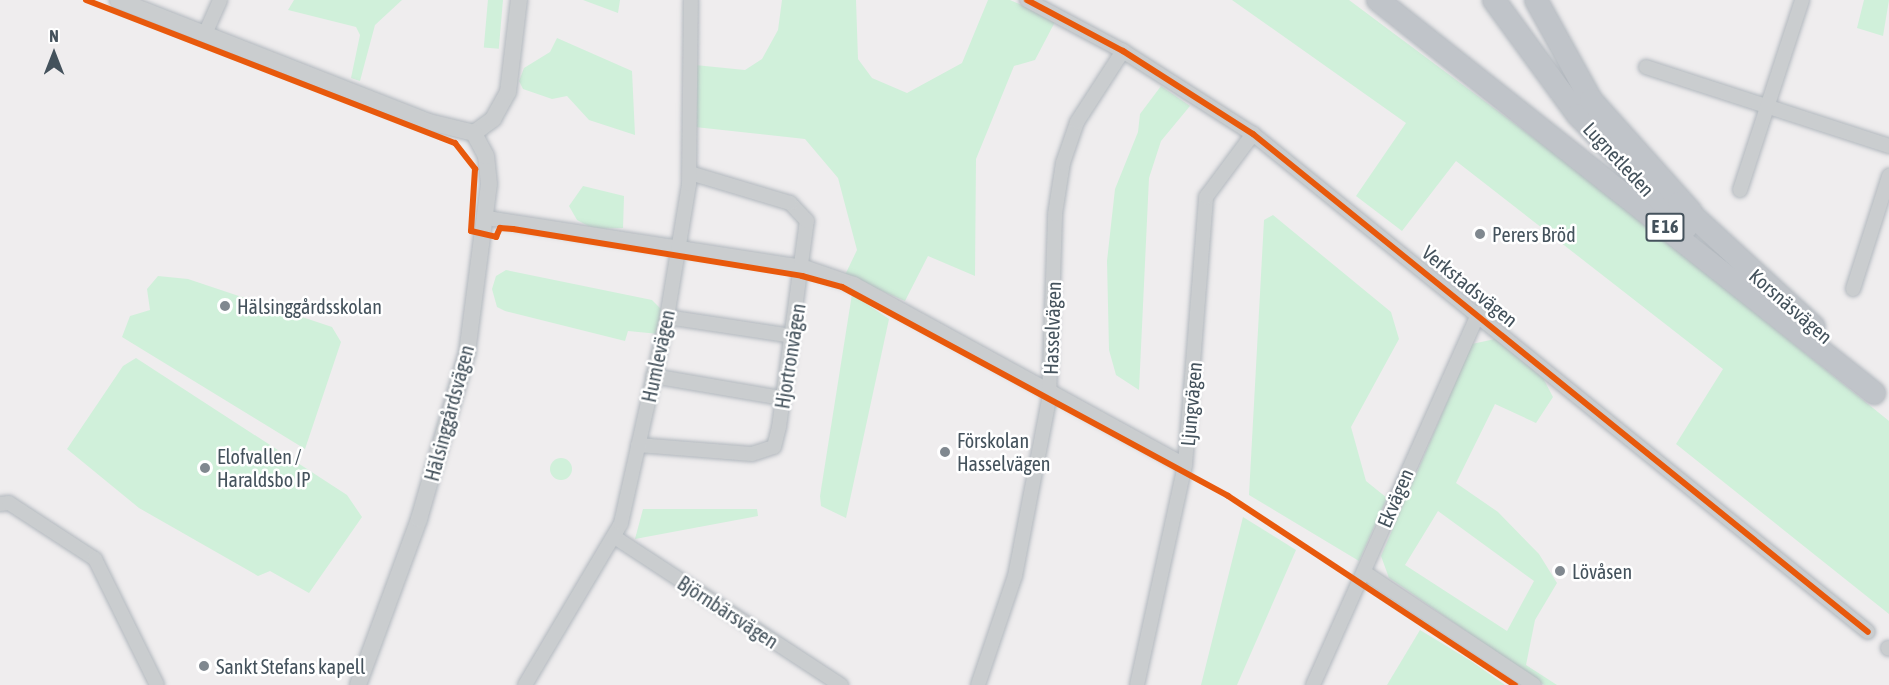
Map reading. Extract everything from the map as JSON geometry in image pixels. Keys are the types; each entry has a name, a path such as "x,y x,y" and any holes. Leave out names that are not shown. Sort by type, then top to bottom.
{"highway":[{"name":"E 16","path":"1378,0 1884,396"},
{"name":"Lugnetleden","path":"1494,0 1545,74 1612,155 1884,396"},
{"name":"Lugnetleden","path":"1509,0 1590,110 1696,218"},
{"name":"E 16","path":"1536,0 1592,100 1696,218"},
{"name":"Korsnäsvägen","path":"1696,218 1884,396"}],"street":[{"path":"118,0 429,122 474,134"},
{"path":"205,34 219,0"},
{"path":"474,134 502,77 510,0"},
{"path":"474,134 493,119 508,92 519,0"},
{"name":"Humlevägen","path":"525,685 616,538 667,317 690,173 691,0"},
{"name":"Verkstadsvägen","path":"1027,0 1123,51 1253,134 1479,312 1868,632"},
{"path":"1740,190 1802,0"},
{"name":"Hasselvägen","path":"978,685 1015,576 1050,389 1059,180 1077,122 1123,51"},
{"path":"1646,67 1889,146"},
{"name":"Hälsinggårdsvägen","path":"358,685 457,395 487,218 486,156 474,134"},
{"name":"Ljungvägen","path":"1137,685 1185,465 1205,201 1217,175 1253,134"},
{"name":"Hjortronvägen","path":"638,445 763,452 775,445 804,267 808,228 800,209 690,173"},
{"path":"1853,289 1889,176"},
{"path":"487,218 678,250 804,267 885,298 1185,465"},
{"name":"Ekvägen","path":"1313,685 1479,312"},
{"path":"667,317 792,336"},
{"path":"653,376 783,398"},
{"path":"0,504 9,503 94,559 157,685"},
{"name":"Björnbärsvägen","path":"616,538 841,685"},
{"path":"1364,572 1534,685"}],"green space":[{"path":"294,0 402,0 375,25 360,81 351,78 360,35 356,27 288,10"},
{"path":"488,0 503,0 499,49 484,48"},
{"path":"583,0 620,0 618,13"},
{"path":"782,0 856,0 858,59 872,78 907,93 962,63 988,0 1010,0 1056,20 1035,60 1014,66 976,159 975,276 928,256 905,301 845,275 857,250 838,178 805,139 695,127 695,65 745,70 762,59 778,30"},
{"path":"1232,0 1349,0 1609,194 1889,421 1889,614 1676,444 1723,369 1456,161 1402,231 1356,196 1406,123"},
{"path":"1864,0 1889,0 1883,36 1857,28"},
{"path":"557,38 632,71 635,135 589,120 567,96 552,99 523,89 519,81 524,68 550,52"},
{"path":"1161,86 1190,106 1161,141 1149,178 1139,390 1116,375 1109,350 1107,261 1115,189 1138,132 1140,114"},
{"path":"583,186 624,196 623,228 594,229 577,220 569,206"},
{"path":"1273,215 1391,312 1399,339 1351,427 1366,481 1387,498 1359,561 1249,495 1264,220"},
{"path":"506,270 652,300 663,311 659,334 628,331 625,341 505,311 497,307 492,289 496,276"},
{"path":"158,276 188,279 332,327 341,342 305,449 122,337 130,316 150,310 147,289"},
{"path":"852,294 889,319 846,518 821,506 820,496"},
{"path":"1495,339 1543,378 1553,397 1536,423 1495,404 1456,483 1498,512 1539,554 1557,583 1535,620 1526,665 1557,685 1544,685 1389,578 1381,556 1472,344","holes":["1438,511 1534,581 1507,631 1405,565"]},
{"path":"136,358 347,495 362,517 309,593 270,571 258,576 139,508 67,449 123,366"},
{"path":"561,458 569,461 572,469 569,477 561,480 553,477 550,469 553,461"},
{"path":"643,509 757,509 758,516 635,539"},
{"path":"1243,517 1296,550 1237,685 1201,685"},
{"path":"1420,630 1471,661 1505,685 1387,685"}],"cycle path":[{"path":"86,0 455,143 475,169 471,231 496,237 500,228 513,229 802,276 842,287 1228,496 1515,685"},
{"path":"1027,0 1123,51 1253,134 1868,632"}],"place":[{"name":"Perers Bröd","path":"1480,234"},
{"name":"Hälsinggårdsskolan","path":"225,306"},
{"name":"Förskolan Hasselvägen","path":"945,452"},
{"name":"Elofvallen / Haraldsbo IP","path":"205,468"},
{"name":"Lövåsen","path":"1560,571"},
{"name":"Sankt Stefans kapell","path":"204,666"}]}
